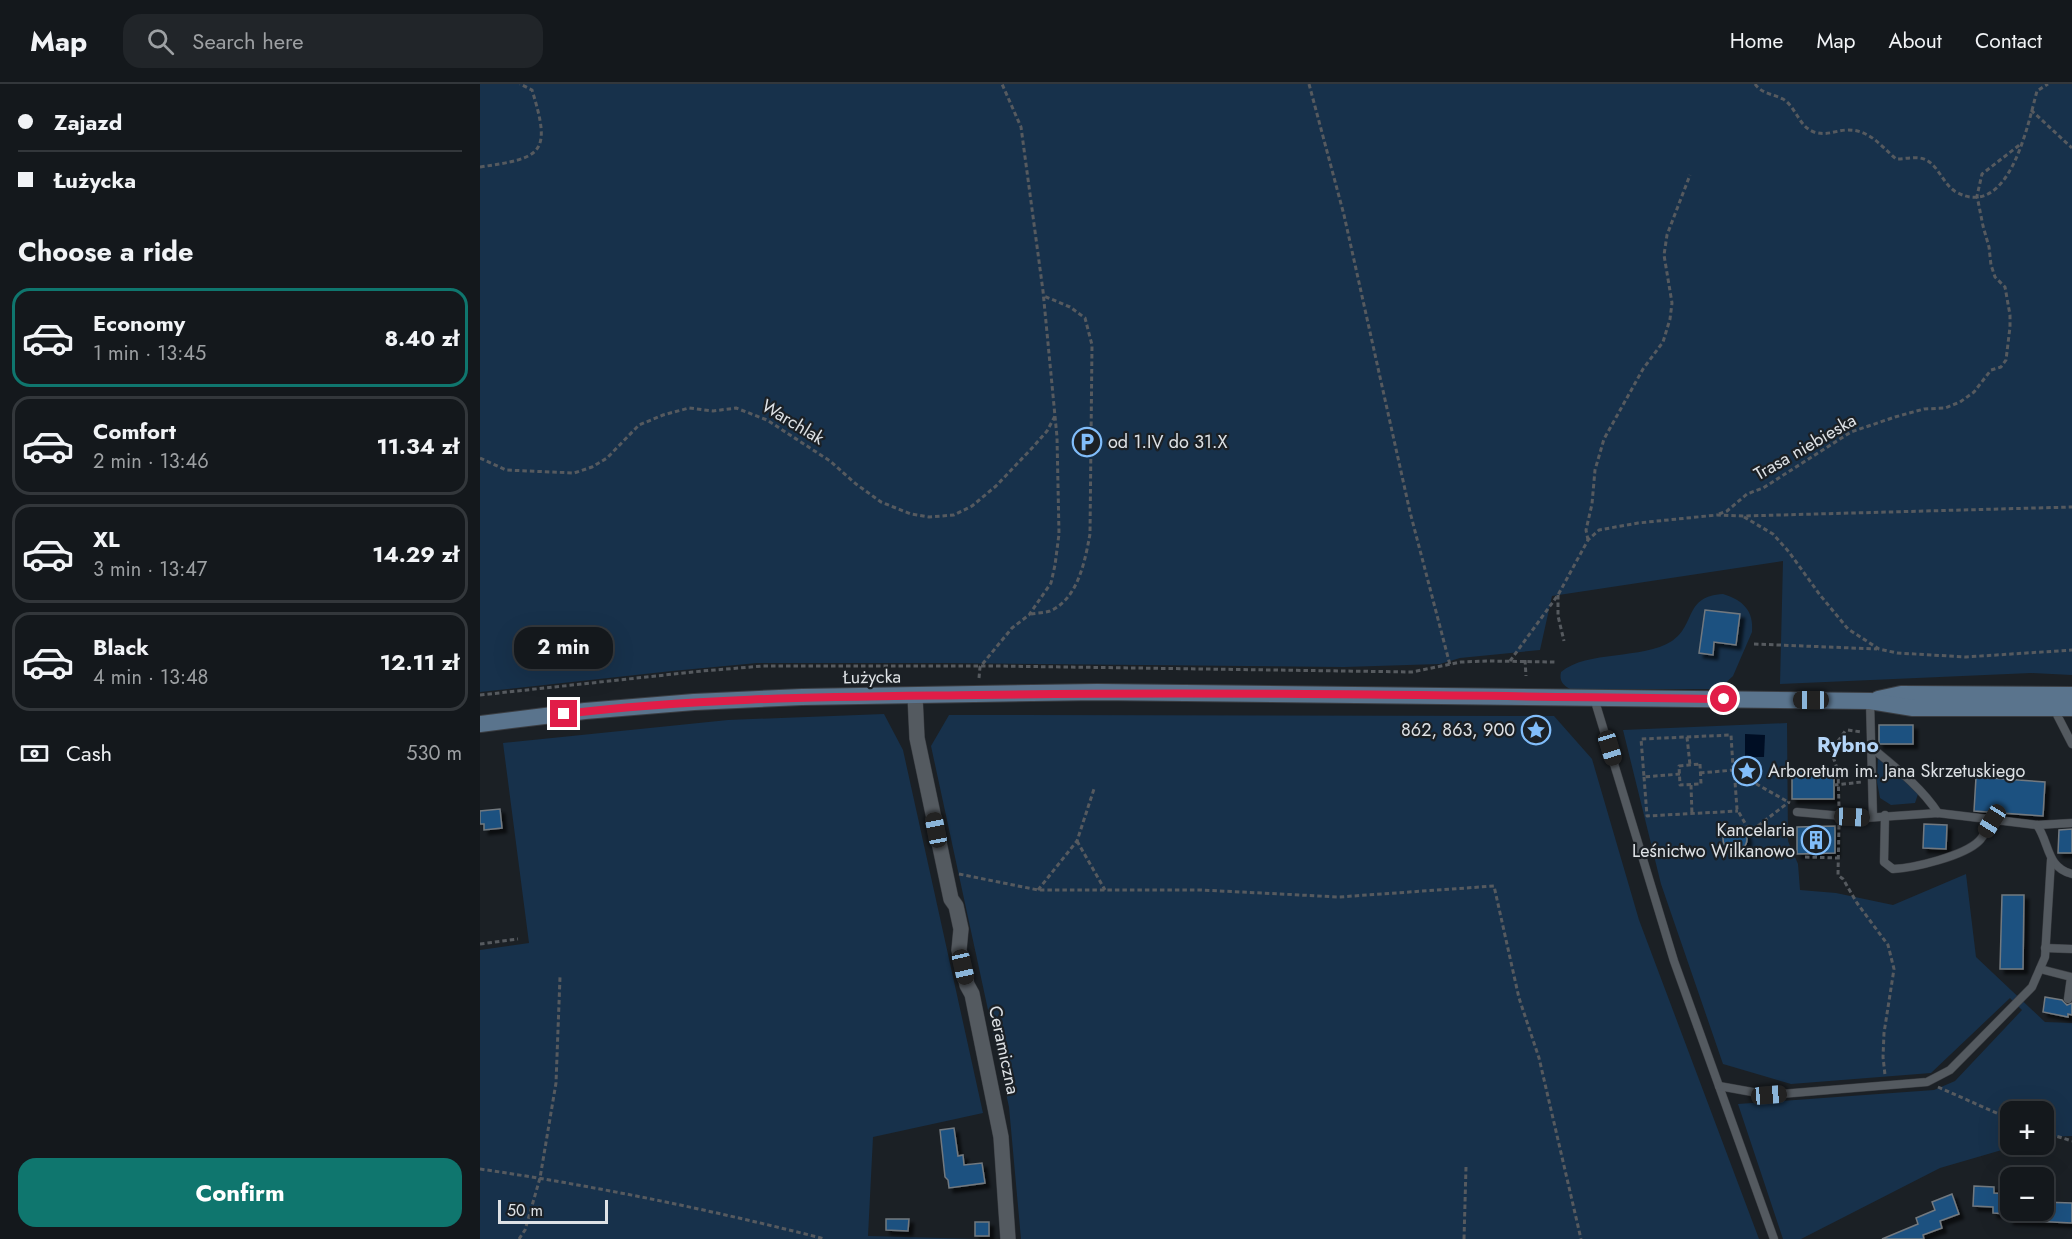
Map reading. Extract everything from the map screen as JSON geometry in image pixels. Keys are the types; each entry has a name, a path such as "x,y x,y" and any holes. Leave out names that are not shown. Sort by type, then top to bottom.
{"main road":[{"name":"Łużycka","path":"480,724 585,711 694,702 802,697 1097,692 1870,701"},
{"path":"1870,701 1901,694 2069,699"},
{"path":"1870,701 1913,708 2052,708 2069,699"}],"street":[{"name":"Ceramiczna","path":"915,696 918,738 951,899 956,906 961,929 959,950 967,985 972,994 996,1107 1001,1137 1008,1239"}],"lane":[{"path":"1594,698 1674,961 1774,1239"},
{"path":"1870,701 1873,817"},
{"path":"2052,708 2072,744"},
{"path":"1872,748 1912,782 1938,813"},
{"path":"1797,812 1839,817 1938,813 2037,825 2072,823"},
{"path":"1886,815 1884,862 1893,869 1911,868 1958,853 1979,842 1992,821"},
{"path":"1719,1086 1769,1095 1927,1082 1950,1070 2032,987 2040,969 2045,948 2051,860 2044,836 2037,825"},
{"path":"2051,860 2062,871 2072,874"},
{"path":"2045,948 2072,949"},
{"path":"2040,969 2071,977 2068,999"}],"path":[{"path":"480,167 521,160 535,152 541,142 542,128 532,90 520,84"},
{"path":"980,695 980,667 1012,628 1029,615 1051,583 1059,534 1055,416 1044,296 1021,127 1002,84"},
{"path":"1309,84 1344,215 1410,512 1450,665"},
{"path":"1755,84 1767,94 1782,99 1793,107 1804,126 1814,132 1828,134 1846,130 1869,134 1896,159 1920,158 1937,167 1945,181 1955,191 1970,197 1985,196 2002,182 2012,168 2037,91 2045,85"},
{"path":"2031,110 2072,148"},
{"path":"1977,196 1982,174 2022,143"},
{"path":"1588,540 1586,530 1592,504 1595,470 1604,439 1643,369 1663,342 1670,319 1672,303 1664,255 1667,235 1690,174"},
{"name":"Trasa niebieska","path":"1717,515 1727,511 1747,494 1762,488 1851,432 1924,409 1945,408 1960,402 1974,392 1991,370 2001,367 2006,360 2010,327 2007,297 2005,287 1995,277 1990,265 1989,247 1977,196"},
{"path":"1029,615 1049,611 1065,601 1084,563 1090,534 1092,345 1085,318 1070,307 1044,296"},
{"name":"Warchlak","path":"480,458 506,470 574,473 592,467 607,458 639,425 663,415 689,408 712,411 736,408 749,411 767,420 830,461 881,502 911,514 929,517 946,516 954,515 972,506 996,486 1047,431 1055,416"},
{"path":"1510,661 1558,595 1588,540 1599,530 1638,523 1717,515 2072,507"},
{"path":"1743,516 1773,534 1848,629 1879,649"},
{"path":"1558,595 1558,616 1564,640"},
{"path":"1754,644 1879,649 1906,654 1966,657 2072,650"},
{"path":"1525,660 1526,676"},
{"path":"480,695 764,666 1334,669 1412,672 1461,662 1525,660 1555,662"},
{"path":"1865,733 1847,730 1833,748 1832,754 1838,771 1838,875 1888,945 1894,969 1884,1033 1883,1057 1886,1086"},
{"path":"1738,812 1647,816 1641,739 1731,735 1738,812 1748,834 1789,802"},
{"path":"1687,737 1690,765"},
{"path":"1700,764 1700,773 1701,784 1680,786 1679,766 1700,764"},
{"path":"1700,773 1733,768 1744,777 1789,802 1797,812"},
{"path":"1644,777 1680,774"},
{"path":"1837,785 1873,781"},
{"path":"1690,785 1692,815"},
{"path":"1038,890 1077,841 1094,789"},
{"path":"1077,841 1105,890"},
{"path":"1805,857 1837,858"},
{"path":"945,872 1038,890 1201,890 1339,897 1494,886 1519,998 1539,1058 1581,1239"},
{"path":"480,944 518,939"},
{"path":"519,1239 525,1230 540,1178 556,1083 560,977"},
{"path":"1927,1082 2000,1115"},
{"path":"2054,1135 2072,1141"},
{"path":"1464,1239 1466,1167"},
{"path":"480,1169 670,1203 825,1239"}],"shaded area":[{"path":"480,84 2072,84 2072,675 2031,673 1780,684 1783,561 1552,596 1540,650 1460,658 1440,664 1344,667 757,663 480,692"},
{"path":"1723,594 1746,607 1751,618 1752,632 1733,676 1719,689 1570,689 1562,682 1561,672 1572,665 1646,651 1672,641 1685,627 1692,612 1702,600"},
{"path":"884,714 903,750 983,1113 873,1137 868,1236 979,1239 480,1239 480,950 529,943 503,743 728,720"},
{"path":"949,715 1554,716 1592,759 1639,920 1759,1239 1021,1239 1009,1107 931,746"},
{"path":"1787,723 1788,841 1798,864 1800,890 1836,893 1893,905 1966,874 1976,957 2045,1022 2072,1023 2072,1136 2054,1137 2054,1101 2000,1101 2000,1151 1940,1168 1801,1239 1783,1239 1738,1104 1934,1090 1955,1081 2022,1010 2010,998 1931,1073 1791,1084 1723,1064 1661,884 1623,730"},
{"path":"1745,734 1765,735 1764,757 1745,757"},
{"path":"1878,756 1918,794 1915,803 1891,805 1880,798 1877,782"}],"building":[{"path":"1705,610 1740,614 1736,645 1714,642 1713,655 1699,653"},
{"path":"1879,725 1913,725 1913,744 1879,744"},
{"path":"1808,769 1834,771 1834,799 1792,799 1792,771 1808,771"},
{"path":"1976,777 2045,782 2043,816 1974,811"},
{"path":"500,809 502,828 484,830 484,824 480,824 480,811"},
{"path":"1924,824 1947,825 1946,849 1923,848"},
{"name":"Kancelaria Leśnictwo Wilkanowo","path":"1835,826 1835,853 1797,854 1797,827"},
{"path":"1735,827 1744,830 1747,839 1744,848 1735,851 1726,848 1723,839 1726,830"},
{"path":"2072,829 2072,853 2058,853 2059,830"},
{"path":"2002,895 2024,895 2023,969 2000,969"},
{"path":"2045,997 2062,1000 2067,1005 2072,1003 2072,1015 2068,1014 2068,1017 2043,1012"},
{"path":"954,1128 958,1156 963,1155 964,1165 982,1163 985,1183 949,1188 945,1177 940,1130"},
{"path":"1974,1186 1994,1187 1994,1193 2000,1193 2000,1213 1993,1213 1993,1207 1973,1206"},
{"path":"1952,1194 1959,1214 1940,1221 1942,1228 1923,1235 1924,1239 1882,1239 1918,1224 1916,1218 1935,1210 1932,1202"},
{"path":"2054,1202 2072,1203 2072,1223 2030,1221 2054,1221"},
{"path":"886,1219 909,1219 908,1231 886,1230"},
{"path":"975,1222 989,1222 989,1236 975,1236"}],"place":[{"name":"od 1.IV do 31.X","path":"1087,442"},
{"name":"862, 863, 900","path":"1536,730"},
{"name":"Arboretum im. Jana Skrzetuskiego","path":"1747,771"},
{"name":"Kancelaria Leśnictwo Wilkanowo","path":"1816,840"}],"district":[{"name":"Rybno","path":"1848,745"}],"route":[{"path":"564,714 694,702 802,697 1097,692 1724,699"}]}
